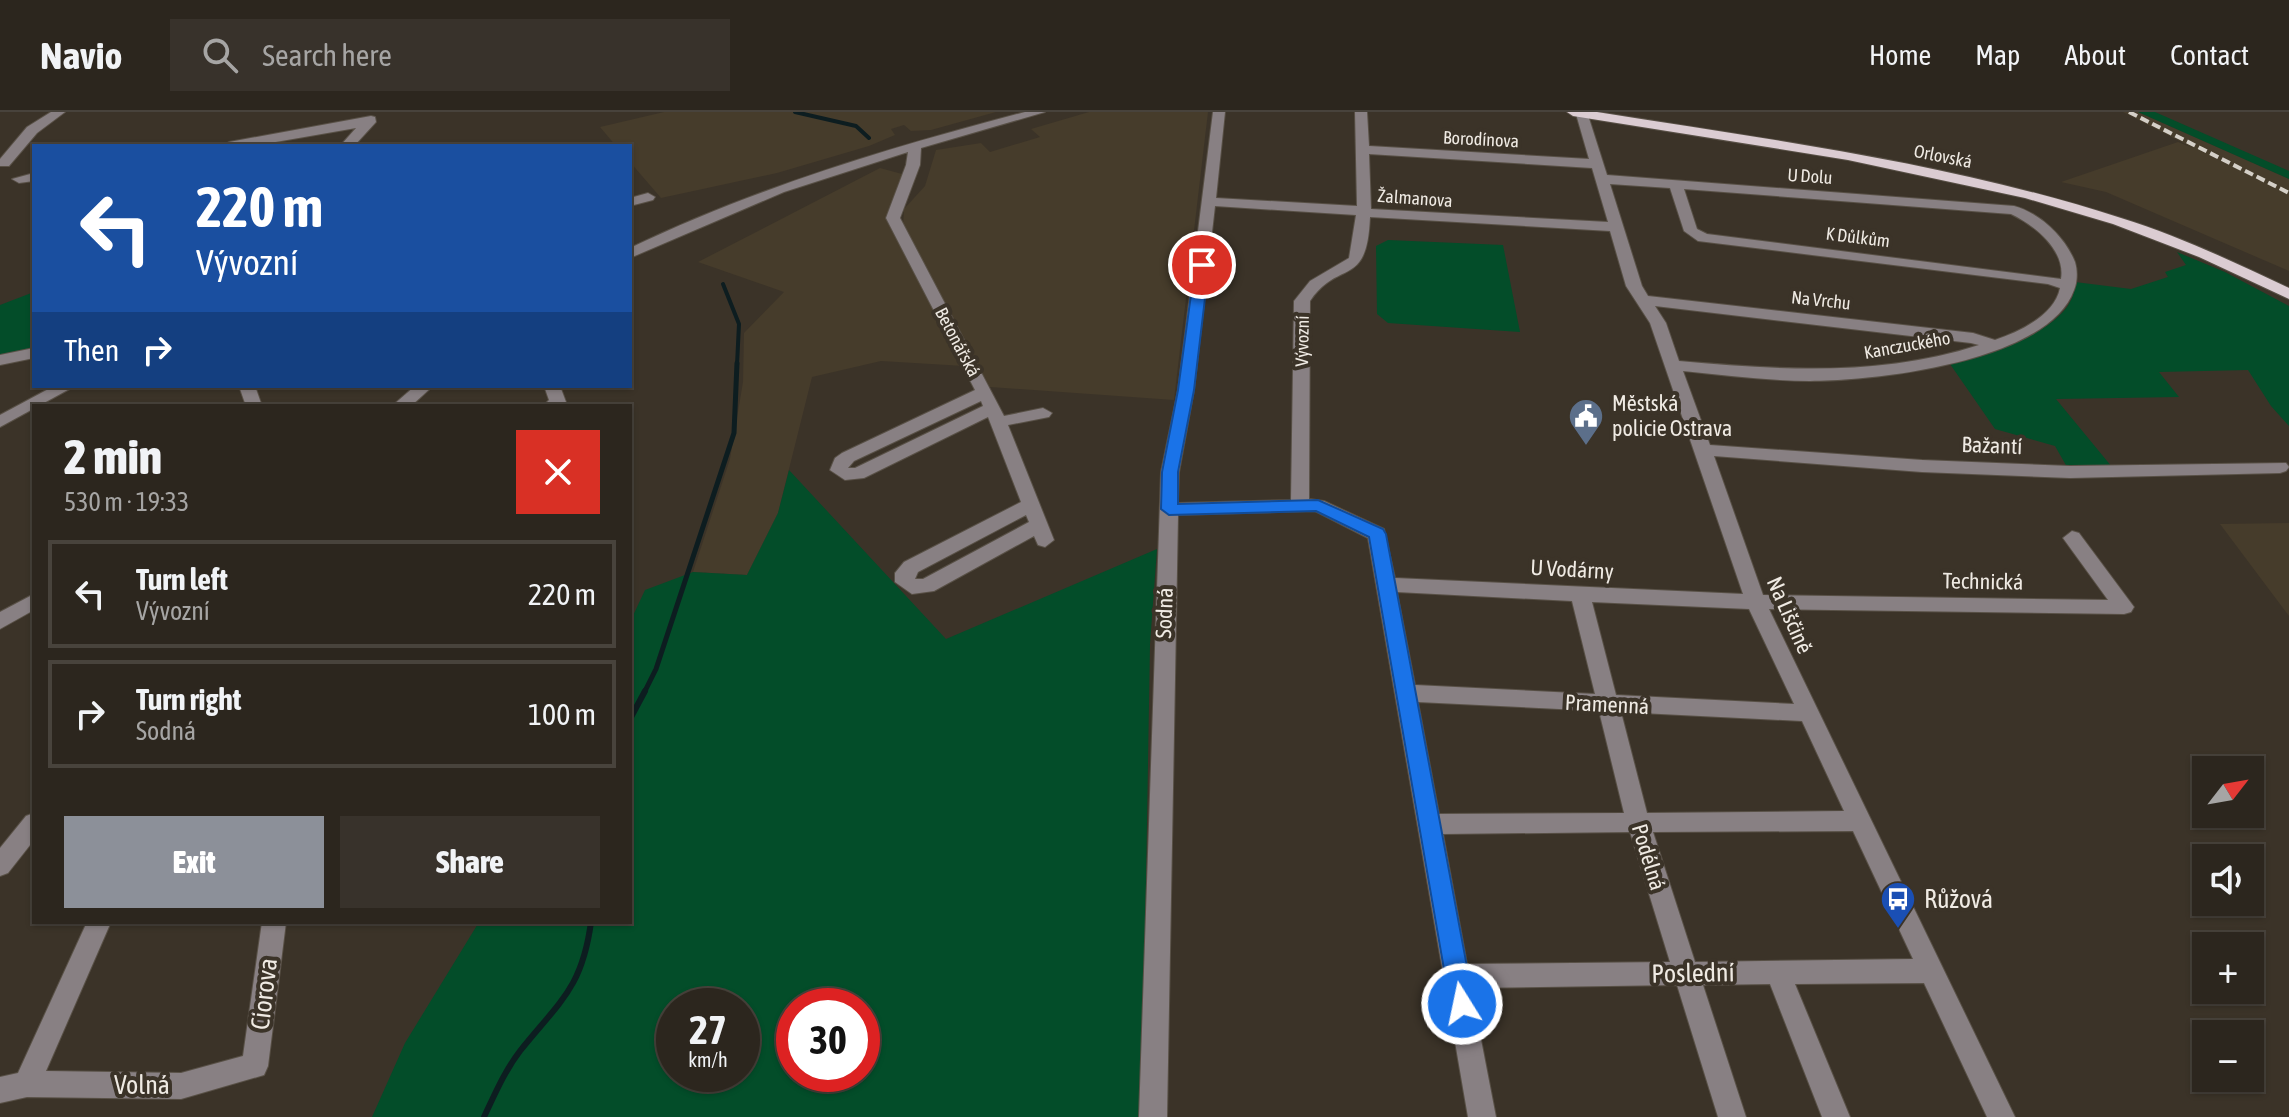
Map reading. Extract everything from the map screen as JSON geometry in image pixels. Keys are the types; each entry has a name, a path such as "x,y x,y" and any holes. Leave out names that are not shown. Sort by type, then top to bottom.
{"main road":[{"name":"Orlovská","path":"1578,113 1843,155 1989,183 2080,208 2149,232 2289,294"}],"street":[{"path":"4,163 35,127 59,112"},
{"path":"632,253 756,197 827,172 1039,112"},
{"name":"Sodná","path":"1153,1117 1170,472 1186,390 1219,112"},
{"name":"Vývozní","path":"1300,504 1302,301 1312,284 1356,259 1364,239 1361,112"},
{"name":"Na Liščině","path":"1578,113 1601,171 1634,286 1658,323 1756,602 2001,1117"},
{"path":"239,144 371,117"},
{"path":"349,144 371,117"},
{"name":"Betonářská","path":"915,145 913,165 893,218 992,407 1042,532 927,586 915,588 905,582 905,573 911,567 1031,505"},
{"name":"Borodínova","path":"1362,150 1601,171"},
{"name":"U Dolu","path":"1601,171 1675,184 2014,210 2049,236 2065,256 2070,286"},
{"name":"K Důlkům","path":"1675,184 1691,231 1703,238 2049,280 2070,286"},
{"path":"632,201 648,197"},
{"name":"Žalmanova","path":"1210,202 1363,211 1377,215 1617,227"},
{"name":"Kanczuckého","path":"1672,365 1811,376 1876,373 1944,362 1994,345 2049,318 2064,302 2070,286"},
{"name":"Na Vrchu","path":"1643,300 1973,338 1994,345"},
{"path":"0,360 32,353"},
{"path":"34,404 63,388"},
{"path":"402,404 422,388"},
{"path":"0,422 32,405"},
{"path":"992,407 858,474 845,474 839,470 841,462 848,457 992,407 1043,413"},
{"name":"Bažantí","path":"1702,450 1922,466 2070,472 2280,467"},
{"path":"1169,509 1318,505 1377,534 1482,1117"},
{"name":"Technická","path":"1756,602 2124,607 2072,538"},
{"name":"U Vodárny","path":"1387,585 1756,602"},
{"name":"Podélná","path":"1580,594 1638,822 1732,1117"},
{"path":"0,622 32,602"},
{"name":"Pramenná","path":"1406,693 1808,713"},
{"path":"1430,824 1859,821"},
{"path":"0,866 32,826"},
{"path":"27,1084 98,924"},
{"name":"Ciorova","path":"255,1066 274,924"},
{"name":"Poslední","path":"1457,976 1929,971"},
{"path":"1778,973 1836,1117"},
{"name":"Volná","path":"0,1090 27,1084 181,1086 255,1066"}],"shaded area":[{"path":"664,112 996,112 931,130 911,131 904,125 891,129 895,135 869,146 777,173 661,198 632,164 632,144 614,144 600,127"},
{"path":"1089,112 1208,112 1174,400 990,387 903,227 904,209 925,186 936,150 981,143 990,152 1040,137 1031,129"},
{"path":"2123,112 2138,112 2289,179 2289,271 2106,192 2061,182 2178,142 2193,148"},
{"path":"880,168 902,174 886,220 964,366 881,361 812,377 778,513 747,575 693,572 730,459 743,382 744,333 784,292 698,262"},
{"path":"2289,523 2289,616 2220,524"}],"green space":[{"path":"2138,112 2155,112 2289,171 2289,179"},
{"path":"1388,240 1503,245 1520,332 1388,323 1377,314 1376,246"},
{"path":"2177,252 2225,272 2289,306 2289,426 2271,406 2248,370 2159,372 2179,397 2056,399 2112,467 2067,467 2055,446 1995,429 1950,364 2006,346 2046,326 2061,314 2071,299 2075,282 2131,289 2168,277 2165,272 2186,265"},
{"path":"32,293 32,348 0,355 0,305"},
{"path":"789,470 946,639 1157,549 1150,644 1142,1117 372,1117 405,1043 478,924 632,924 632,618 645,590 693,572 747,575 778,513"}],"waterway":[{"path":"795,112 856,126 869,138"},
{"path":"723,284 739,324 737,365"},
{"path":"645,691 656,669 734,433 737,363"},
{"path":"632,715 645,691"},
{"path":"484,1117 514,1059 575,979 582,964 591,924"}],"railway":[{"path":"2129,112 2289,193"}],"place":[{"name":"Městská policie Ostrava","path":"1586,447"},
{"name":"Růžová","path":"1898,930"}],"route":[{"path":"1202,265 1186,390 1170,472 1169,509 1318,505 1377,534 1462,1004"}]}
